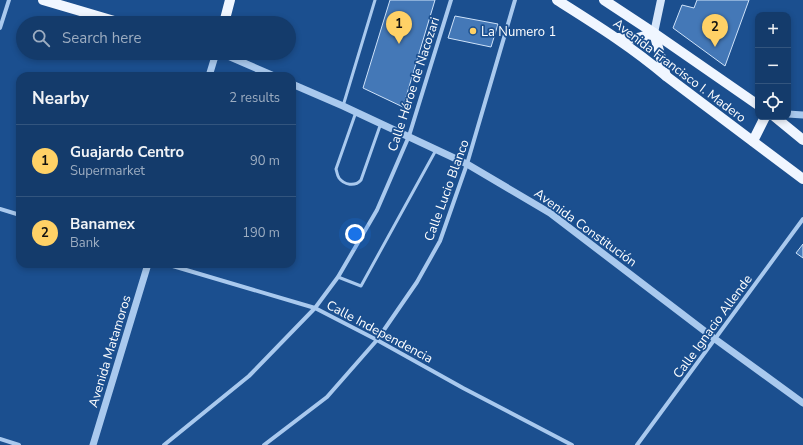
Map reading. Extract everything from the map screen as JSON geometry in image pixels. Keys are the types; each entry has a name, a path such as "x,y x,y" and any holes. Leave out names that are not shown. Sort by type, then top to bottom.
{"main road":[{"path":"43,0 97,16"},
{"path":"226,16 230,0"},
{"name":"Avenida Francisco I. Madero","path":"557,0 618,38 803,179"},
{"name":"Avenida Francisco I. Madero","path":"604,0 755,103"},
{"path":"661,0 654,33 666,76"},
{"path":"618,38 629,40 638,39 654,33"},
{"path":"753,141 764,120"},
{"path":"779,120 803,140"}],"street":[{"path":"0,28 9,0"},
{"name":"Calle Héroe de Nacozari","path":"164,445 249,376 315,308 338,277 377,210 409,136 451,0"},
{"name":"Calle Lucio Blanco","path":"264,445 327,397 377,340 417,282 440,241 467,164 515,0"},
{"path":"210,72 214,60"},
{"path":"237,60 265,72"},
{"name":"Avenida Constitución","path":"296,86 409,136 467,164 550,213 715,339 803,403"},
{"path":"791,114 803,115"},
{"path":"0,209 16,215"},
{"name":"Calle Ignacio Allende","path":"637,445 803,219"},
{"name":"Avenida Matamoros","path":"93,445 147,268"},
{"name":"Calle Independencia","path":"180,268 315,308 572,445"},
{"path":"0,439 19,445"}],"lane":[{"path":"343,106 375,0"},
{"path":"356,112 336,169 338,177 343,183 351,185 358,183 361,180 381,124"},
{"path":"338,277 360,286 436,150"}],"building":[{"path":"390,0 435,0 403,107 363,88"},
{"path":"697,0 749,0 725,66 673,28 682,5 694,8"},
{"name":"La Numero 1","path":"455,16 498,24 491,47 448,38"},
{"path":"803,244 803,258 796,253"}],"place":[{"name":"La Numero 1","path":"473,31"},
{"name":"Guajardo Centro","path":"399,44"},
{"name":"Banamex","path":"715,47"}]}
